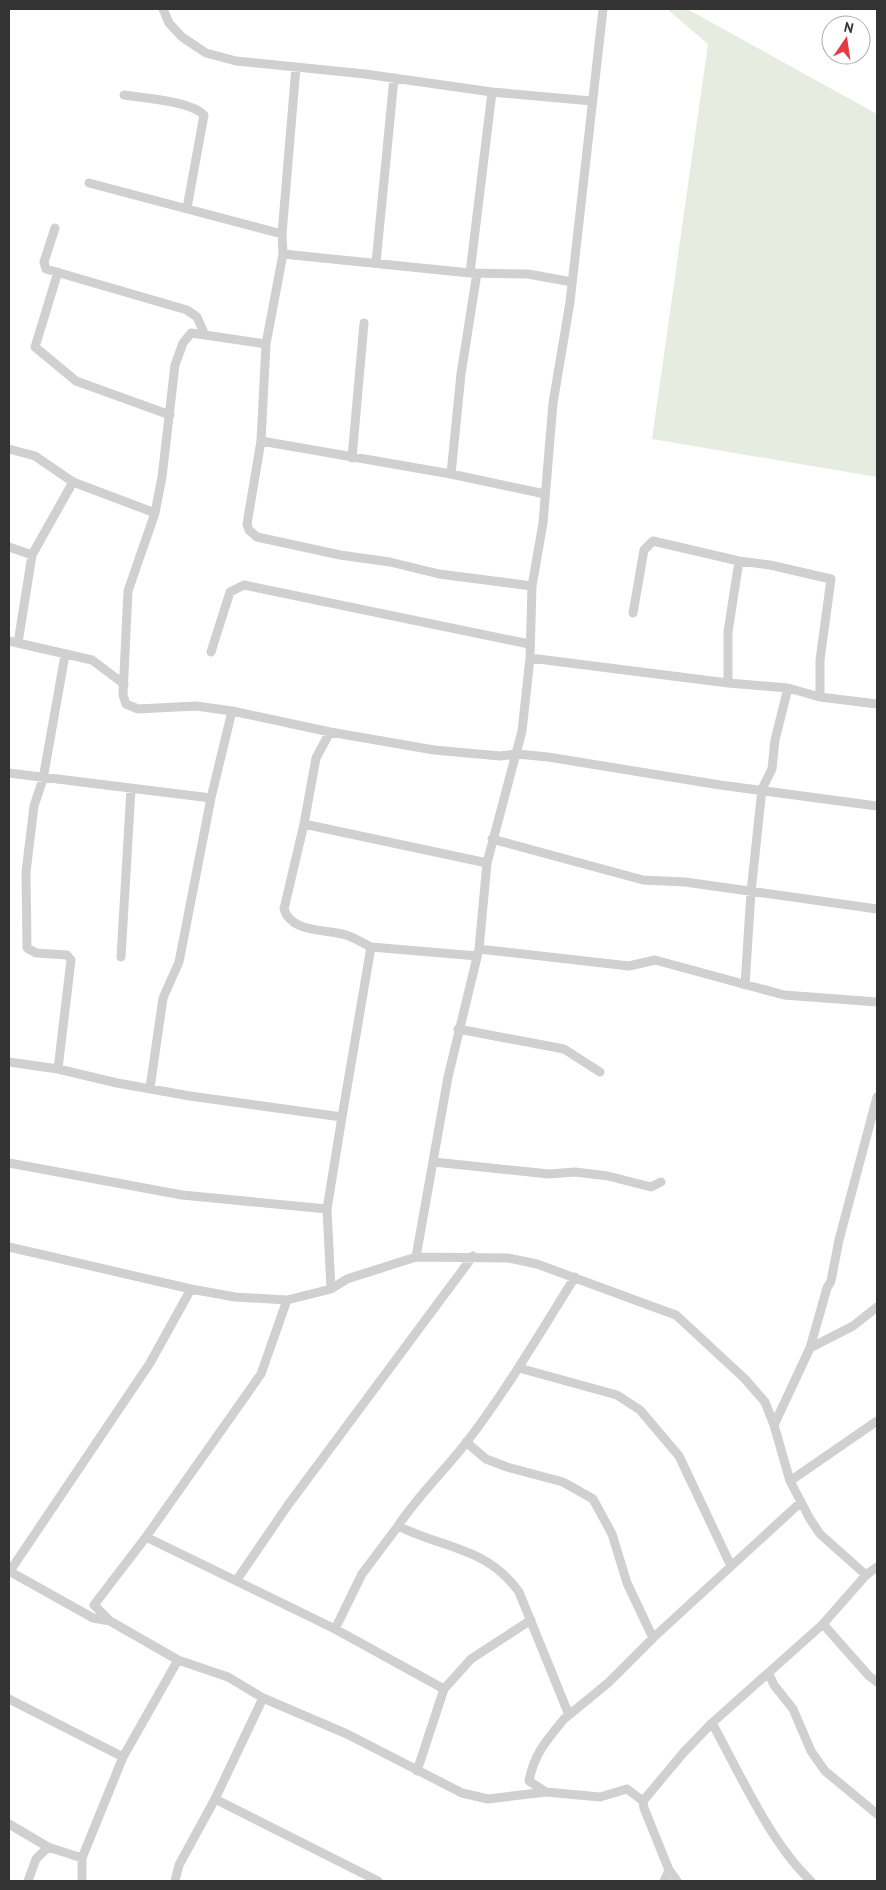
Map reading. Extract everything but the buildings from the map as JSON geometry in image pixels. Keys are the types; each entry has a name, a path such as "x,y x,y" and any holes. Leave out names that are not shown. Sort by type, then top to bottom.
{"street":[{"path":"163,9 169,22 182,36 206,52 236,61 394,78 492,92 592,101"},
{"path":"416,1256 424,1201 434,1162 439,1120 458,1029 478,952 487,863 492,839 517,754 530,658 532,586 542,523 553,404 572,282 603,9"},
{"path":"296,67 282,234 283,254 266,344 261,441 247,524 248,530 257,537 340,555 390,562 439,574 532,586"},
{"path":"376,263 394,78"},
{"path":"451,474 492,92"},
{"path":"124,95 198,109 204,115 187,208"},
{"path":"89,183 282,234"},
{"path":"55,228 44,262 46,268 187,310 197,317 204,333"},
{"path":"283,254 474,273 528,274 572,282"},
{"path":"58,272 35,348 76,381 170,415"},
{"path":"352,458 364,323"},
{"path":"266,344 204,333 191,333 183,343 175,364 162,477 155,513 128,591 123,695 126,704 138,709 196,706 232,711 330,732 434,750 500,756 517,754 720,785 762,789 877,806"},
{"path":"261,441 451,474 545,494"},
{"path":"9,449 34,456 73,482 155,513"},
{"path":"73,482 32,555 13,642 92,660 124,684"},
{"path":"633,613 644,550 653,542 739,562 770,565 831,578 820,660 820,697"},
{"path":"9,547 32,555"},
{"path":"728,683 728,632 739,562"},
{"path":"211,652 230,592 244,585 529,644"},
{"path":"58,1069 72,960 67,955 36,954 27,948 26,872 34,806 43,779 65,655"},
{"path":"530,658 728,683 788,688 820,697 877,704"},
{"path":"745,985 751,892 762,789 772,769 775,740 788,688"},
{"path":"150,1088 163,998 179,962 211,798 232,711"},
{"path":"330,732 316,758 304,824 286,890 284,909 286,917 297,925 347,936 371,947 478,952 629,966 655,960 784,995 877,1002"},
{"path":"9,773 43,779 211,798"},
{"path":"121,956 131,789"},
{"path":"304,824 487,863"},
{"path":"492,839 643,880 685,882 877,909"},
{"path":"331,1289 327,1209 371,947"},
{"path":"458,1029 564,1049 600,1072"},
{"path":"9,1072 10,1062 58,1069 117,1083 342,1117"},
{"path":"774,1425 810,1348 827,1288 831,1281 839,1240 877,1097"},
{"path":"434,1162 549,1174 575,1172 608,1176 651,1187 661,1182"},
{"path":"9,1163 182,1195 327,1209"},
{"path":"9,1248 191,1290 235,1297 287,1300 331,1289 347,1279 416,1256 508,1258 537,1264 576,1277 676,1315 745,1379 765,1402 774,1425 790,1481 801,1502 820,1534 866,1575"},
{"path":"236,1580 288,1505 472,1256"},
{"path":"335,1629 362,1574 410,1508 466,1442 519,1368 576,1277"},
{"path":"110,1621 94,1618 10,1571 150,1363 191,1290"},
{"path":"287,1300 262,1374 146,1537 94,1605 110,1621 178,1660 228,1677 263,1698 347,1734 417,1771 473,1797 511,1798 546,1792 600,1797 627,1789 643,1801 644,1808 669,1870 676,1881"},
{"path":"810,1348 853,1326 877,1307"},
{"path":"519,1368 618,1395 640,1410 678,1456 731,1566"},
{"path":"790,1481 877,1421"},
{"path":"466,1442 486,1458 507,1467 563,1482 593,1499 612,1534 627,1583 653,1638"},
{"path":"546,1792 529,1781 531,1770 536,1755 564,1719 608,1683 653,1638 801,1502"},
{"path":"398,1526 428,1540 476,1554 488,1561 512,1582 532,1620 570,1715"},
{"path":"146,1537 335,1629 444,1688"},
{"path":"643,1801 684,1752 712,1723 823,1624 866,1575 877,1566"},
{"path":"417,1771 444,1688 471,1659 532,1620"},
{"path":"823,1624 869,1676 877,1682"},
{"path":"82,1881 82,1858 123,1758 178,1660"},
{"path":"769,1674 774,1686 792,1709 811,1751 825,1771 877,1814"},
{"path":"175,1881 179,1865 215,1799 263,1698"},
{"path":"9,1699 123,1758"},
{"path":"712,1723 776,1837 796,1867 811,1881"},
{"path":"215,1799 378,1881"},
{"path":"9,1824 48,1847 82,1858"},
{"path":"28,1881 36,1859 48,1847"},
{"path":"664,1881 669,1870"}],"shaded area":[{"path":"667,9 687,9 877,114 877,477 652,439 708,44"}]}
